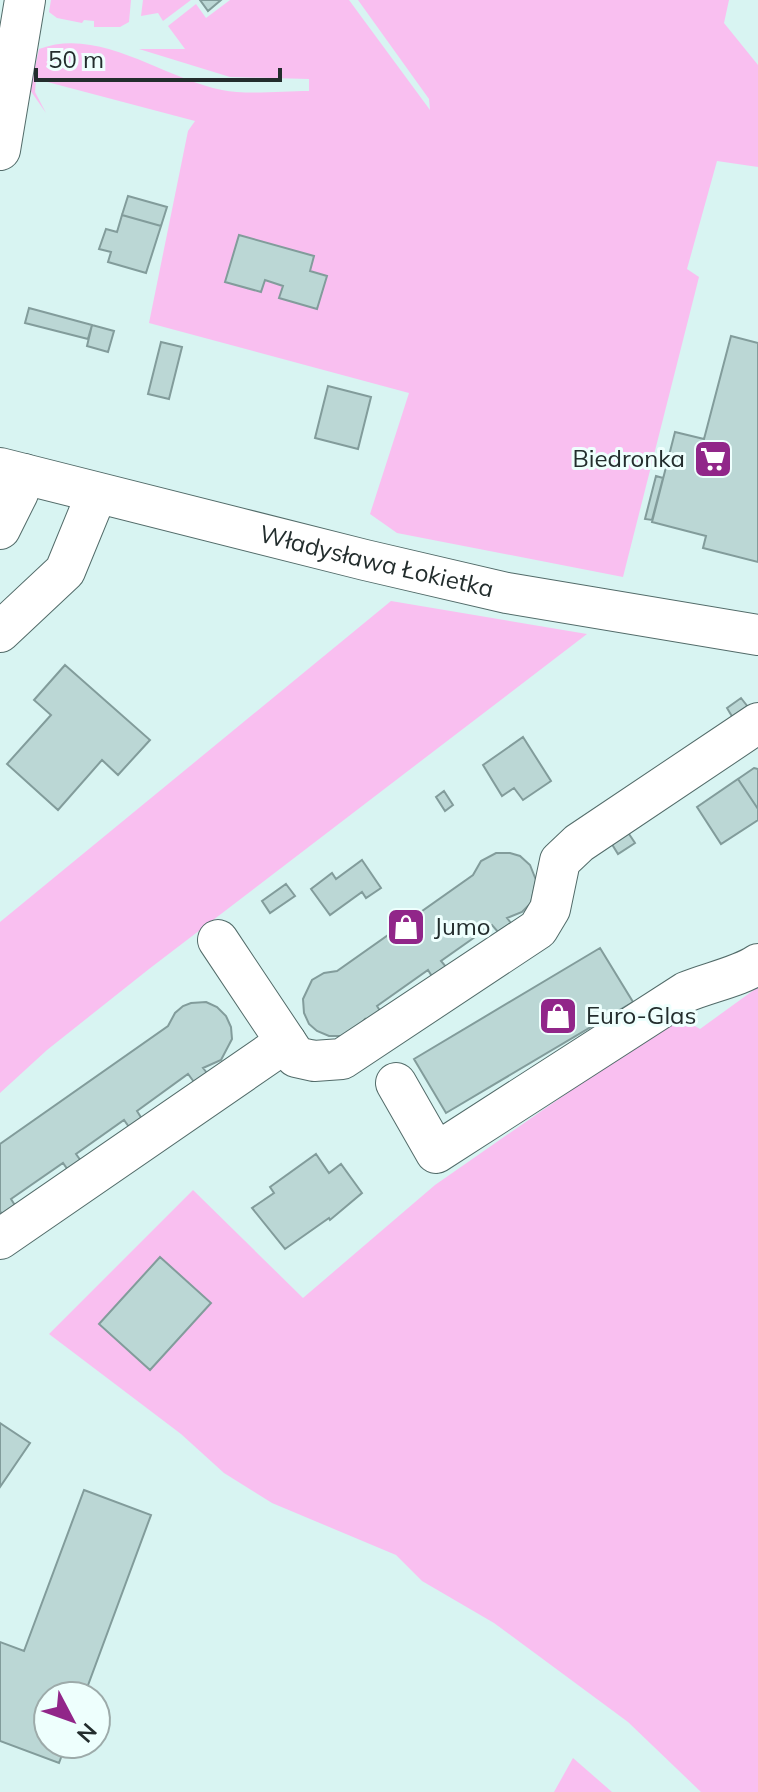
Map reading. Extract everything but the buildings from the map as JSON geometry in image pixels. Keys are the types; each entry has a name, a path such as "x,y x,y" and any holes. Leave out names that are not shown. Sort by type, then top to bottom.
{"street":[{"path":"0,150 15,18"},
{"path":"0,529 18,493 12,471"},
{"name":"Władysława Łokietka","path":"12,471 507,593 758,635"},
{"path":"0,632 65,571 97,493"},
{"path":"218,940 296,1057 314,1061 342,1059 538,929 550,909 560,861 579,843 758,723"},
{"path":"396,1083 436,1153 686,992 748,971 758,964"},
{"path":"0,1239 286,1042"}],"shaded area":[{"path":"51,0 131,0 129,22 120,27 94,27 94,21 84,20 82,23 57,18 49,12"},
{"path":"143,0 191,0 163,21 158,13 141,16"},
{"path":"230,0 349,0 430,110 429,99 358,0 729,0 724,23 758,65 758,167 717,161 687,269 699,277 623,577 397,533 370,514 409,393 149,323 188,131 195,121 36,79 35,92 46,113 30,90 39,49 62,44 85,44 108,49 222,90 253,93 309,91 309,79 230,77 139,49 185,49 168,26 196,4 206,18"},
{"path":"391,601 587,634 149,969 47,1050 0,1093 0,922"},
{"path":"758,987 758,1792 701,1792 628,1722 494,1623 422,1581 396,1555 272,1503 224,1473 181,1434 49,1334 193,1190 303,1298 435,1185 678,1016 700,1029"},
{"path":"573,1758 612,1792 554,1792"}],"place":[{"name":"Biedronka","path":"713,459"},
{"name":"Jumo","path":"406,927"},
{"name":"Euro-Glas","path":"558,1016"}]}
